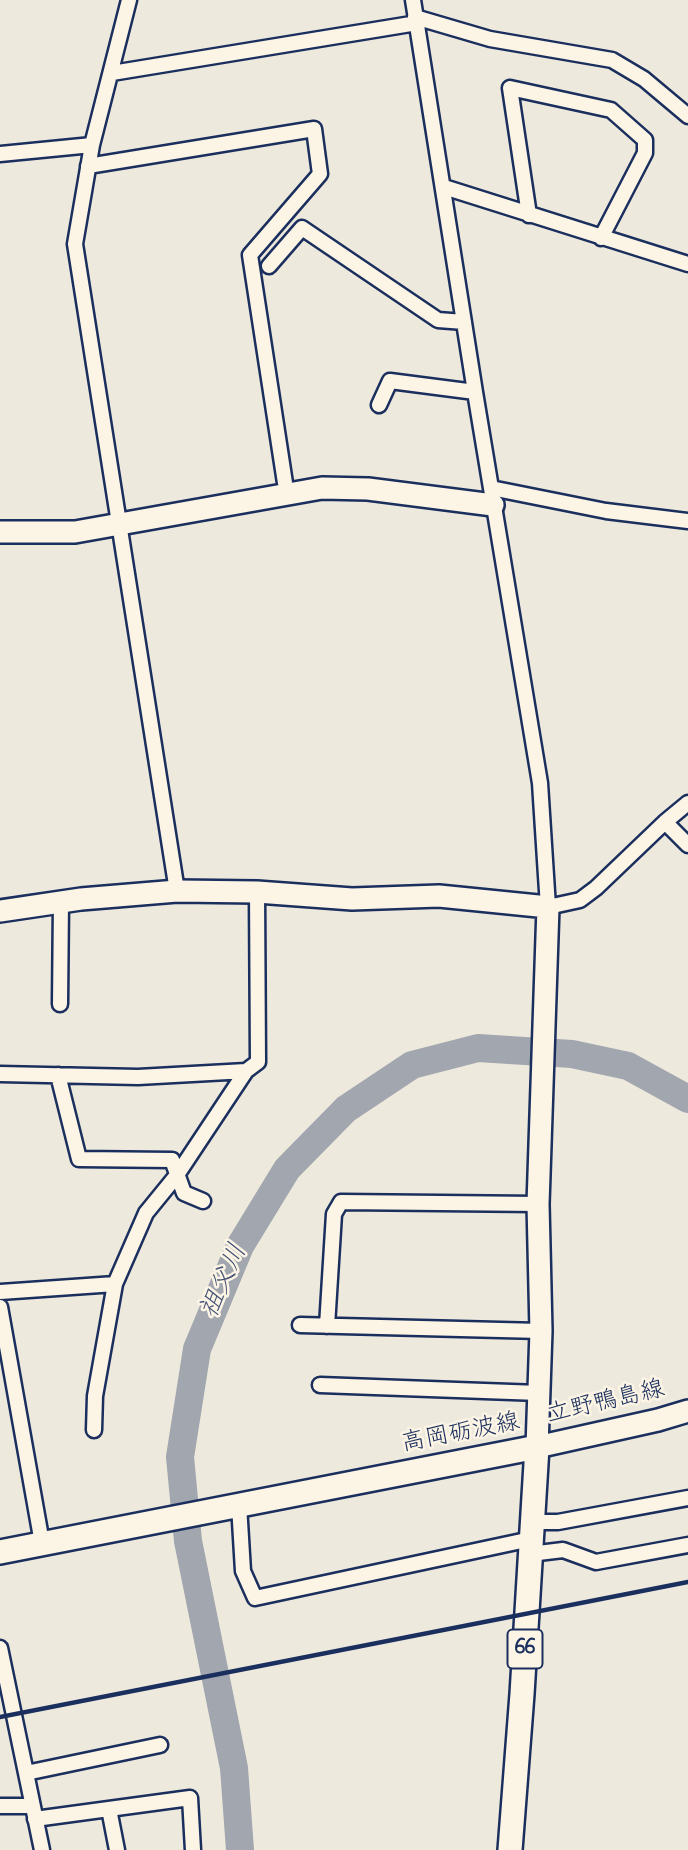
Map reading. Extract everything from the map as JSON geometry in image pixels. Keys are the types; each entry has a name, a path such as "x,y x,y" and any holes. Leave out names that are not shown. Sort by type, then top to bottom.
{"main road":[{"name":"高岡砺波線","path":"0,1552 537,1447 510,1850"}],"street":[{"path":"129,0 92,145 75,244 177,891"},
{"path":"413,0 540,783 548,907 538,1203 541,1331 537,1447"},
{"path":"112,73 416,20 490,39 612,60 644,79 688,116"},
{"path":"529,215 510,88 611,110 645,140 645,153 601,238"},
{"path":"88,166 314,129 320,174 250,255 285,483"},
{"path":"0,154 92,145"},
{"path":"444,187 688,264"},
{"path":"269,266 302,229 438,320 464,322"},
{"path":"379,405 390,381 475,392"},
{"path":"0,532 75,532 322,488 492,497 688,521"},
{"path":"0,911 177,891 257,892 352,899 439,896 548,907 580,900 688,803"},
{"path":"665,822 688,845"},
{"path":"94,1430 95,1396 115,1284 146,1213 177,1175 246,1071 258,1062 257,892"},
{"path":"60,1004 61,902"},
{"path":"0,1074 138,1077 246,1071"},
{"path":"58,1075 79,1159 172,1160 184,1193 203,1201"},
{"path":"327,1326 334,1214 341,1202 538,1203"},
{"path":"0,1292 115,1284"},
{"path":"0,1307 42,1543"},
{"path":"300,1325 541,1331"},
{"path":"320,1385 539,1393"},
{"name":"立野鴨島線","path":"537,1447 688,1411"},
{"path":"228,1508 243,1571 255,1598 531,1538 558,1522 688,1498"},
{"path":"531,1538 596,1562 688,1545"},
{"path":"0,1648 42,1850"},
{"path":"26,1773 160,1745"},
{"path":"0,1806 34,1813 109,1809 190,1798 192,1850"},
{"path":"109,1809 117,1850"}],"waterway":[{"name":"祖父川","path":"240,1850 234,1768 188,1541 180,1457 197,1349 240,1246 287,1169 346,1109 412,1065 478,1048 572,1054 628,1066 688,1099"}],"railway":[{"path":"0,1717 688,1582"}]}
